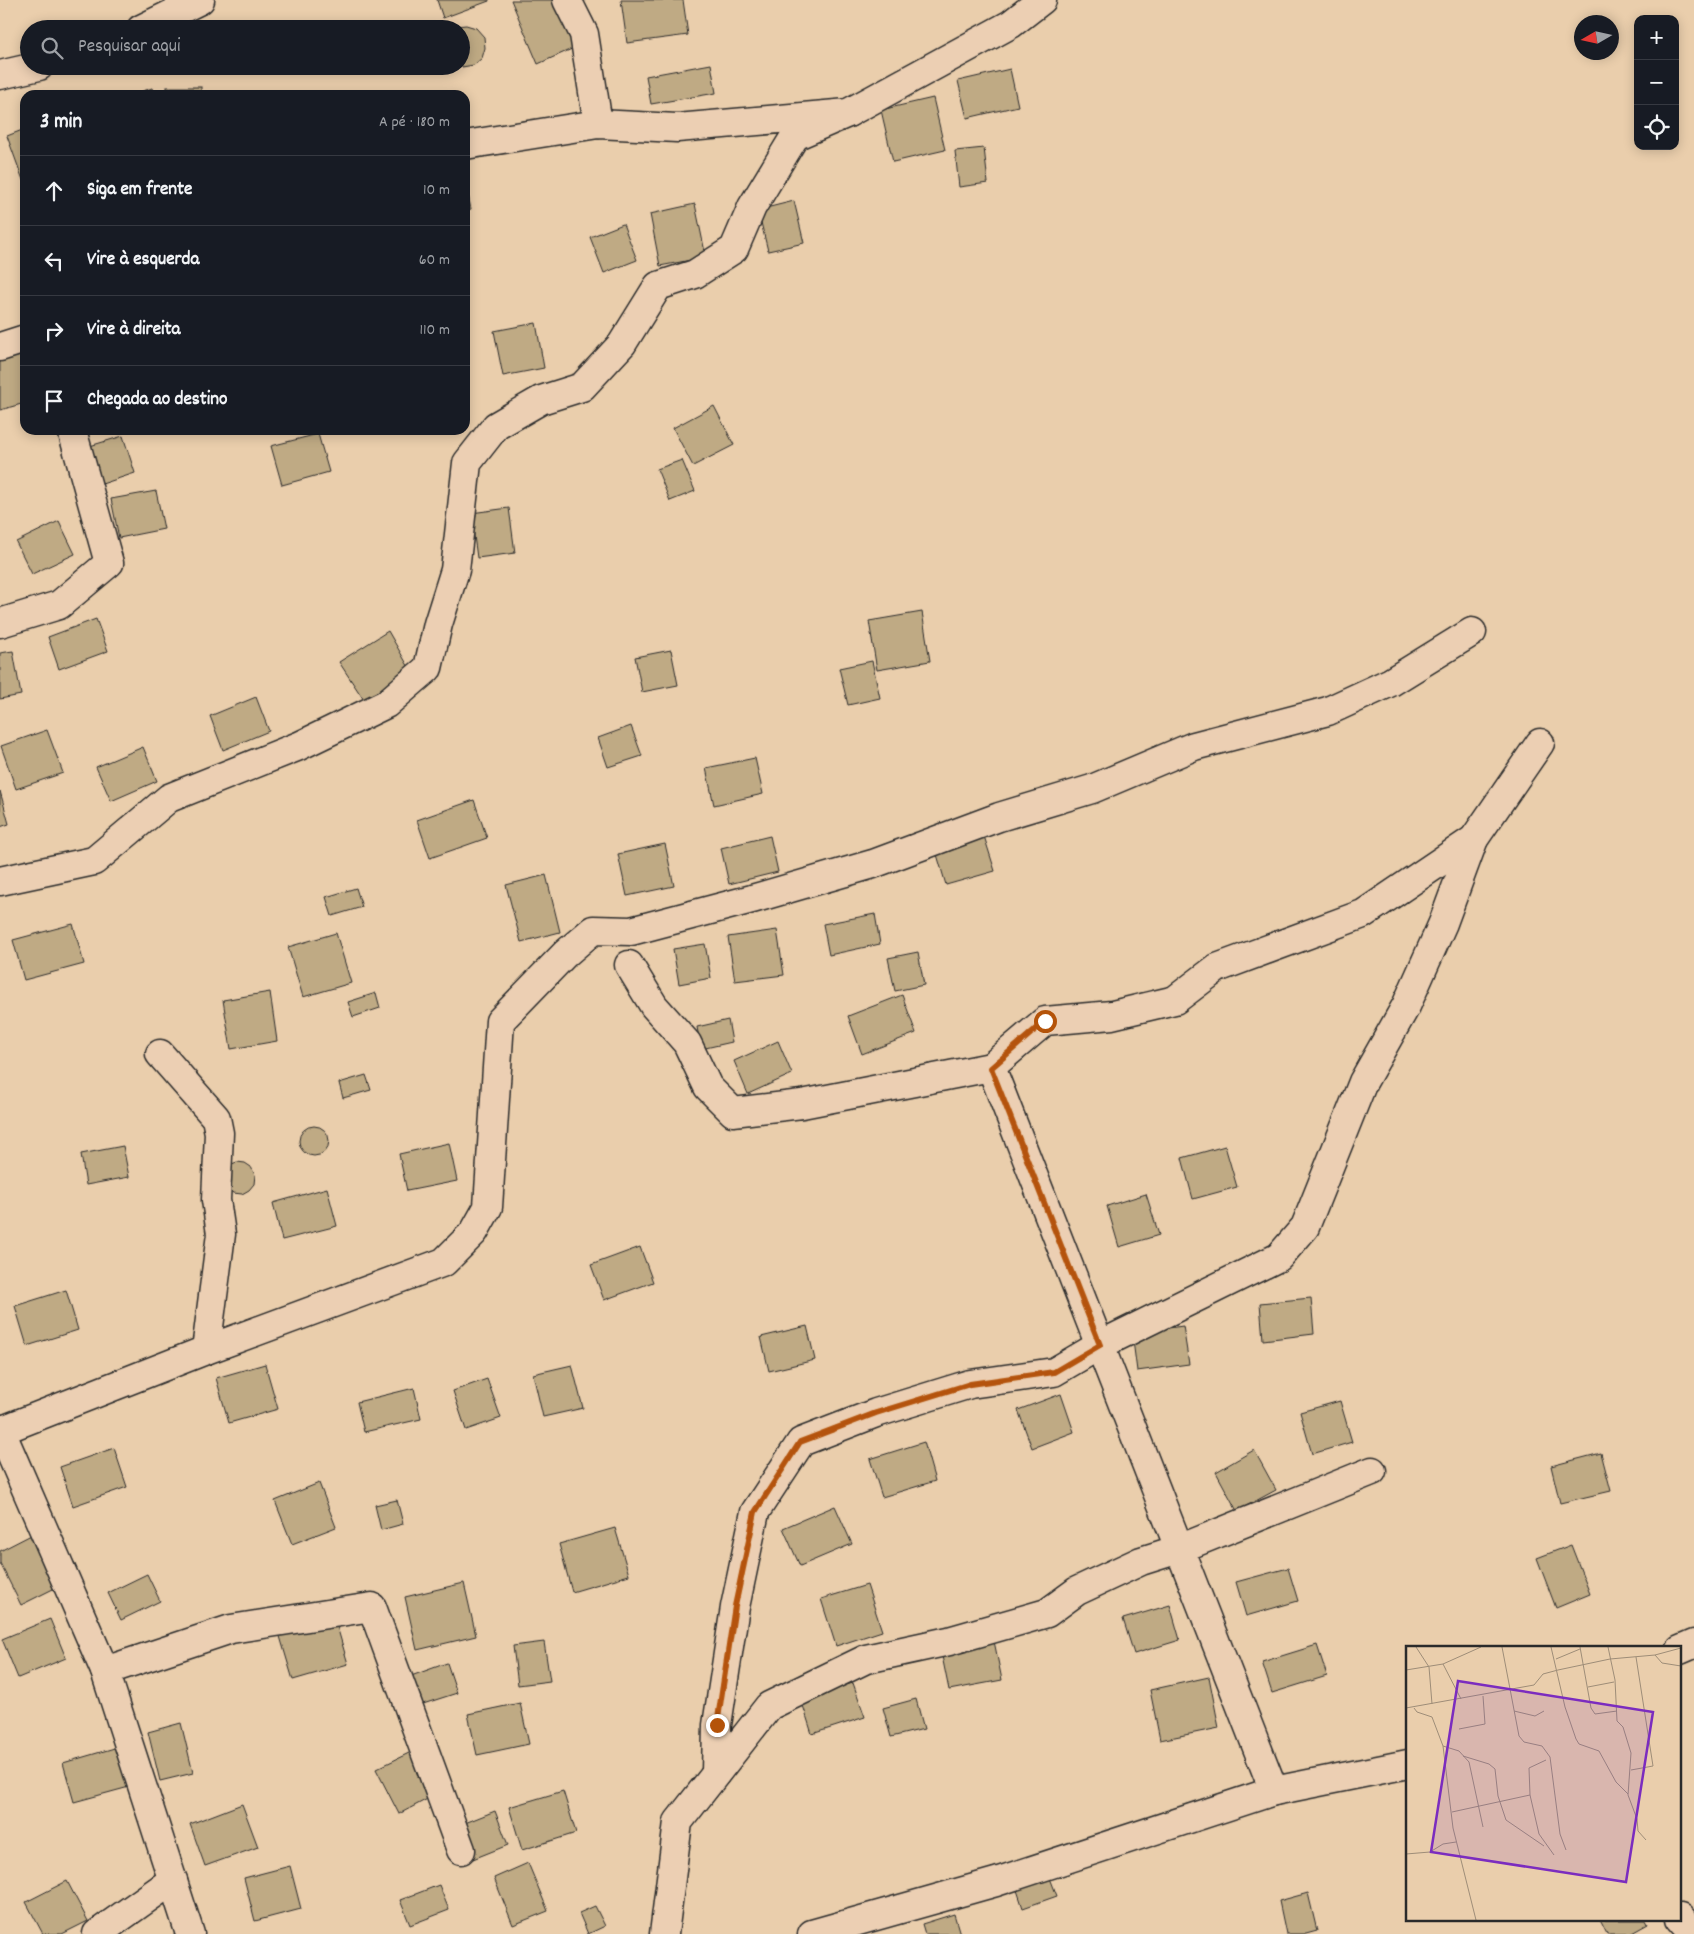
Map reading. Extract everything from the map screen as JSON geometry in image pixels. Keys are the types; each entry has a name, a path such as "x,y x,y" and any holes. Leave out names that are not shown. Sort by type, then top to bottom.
{"street":[{"path":"159,20 200,0"},
{"path":"567,0 584,34 598,124"},
{"path":"0,881 94,861 169,798 299,746 386,704 428,668 438,624 455,570 467,463 496,426 541,400 582,387 622,344 658,286 695,274 734,249 752,208 795,136 848,113 1011,24 1042,0"},
{"path":"0,75 20,70"},
{"path":"470,144 598,124 677,128 848,113"},
{"path":"0,347 20,341"},
{"path":"0,623 59,605 109,562 73,435"},
{"path":"190,1934 105,1672 0,1430 206,1350 444,1262 474,1232 488,1207 500,1021 565,954 593,930 631,931 873,864 999,817 1092,789 1194,746 1328,711 1391,682 1472,632"},
{"path":"716,1773 717,1725 735,1606 755,1512 800,1442 876,1413 970,1384 1054,1372 1100,1345 1279,1257 1305,1227 1363,1082 1406,1006 1443,923 1474,839 1540,743"},
{"path":"629,965 654,1006 687,1043 708,1088 733,1112 802,1104 991,1068 1045,1021 1112,1015 1175,1000 1217,968 1363,914 1474,839"},
{"path":"160,1054 216,1118 219,1133 216,1200 221,1234 206,1350"},
{"path":"991,1068 1274,1791"},
{"path":"664,1934 678,1822 769,1706 866,1659 949,1641 1047,1613 1077,1591 1141,1561 1179,1549 1372,1471"},
{"path":"105,1672 231,1629 372,1607 461,1850"},
{"path":"1682,1649 1694,1644"},
{"path":"812,1934 996,1882 1274,1791 1406,1764"},
{"path":"96,1934 173,1880"},
{"path":"1682,1920 1694,1934"}],"building":[{"path":"437,0 489,0 489,1 443,18"},
{"path":"511,0 554,0 574,48 538,64"},
{"path":"621,0 683,0 688,35 627,43"},
{"path":"470,26 476,28 484,37 485,48 482,58 474,65 470,66"},
{"path":"711,64 716,93 651,104 646,76"},
{"path":"1010,69 1018,106 967,118 958,81"},
{"path":"167,87 201,87 201,90 167,90"},
{"path":"933,98 945,150 893,162 881,110"},
{"path":"20,131 20,172 7,136"},
{"path":"984,148 988,183 959,187 955,151"},
{"path":"794,201 804,243 768,251 758,210"},
{"path":"695,204 706,257 660,266 650,214"},
{"path":"623,224 637,260 604,273 590,237"},
{"path":"536,323 544,368 503,376 494,331"},
{"path":"20,353 20,404 0,410 0,359"},
{"path":"714,406 734,445 693,466 673,428"},
{"path":"318,435 329,472 282,485 271,446"},
{"path":"123,436 135,473 96,486 83,448"},
{"path":"682,460 695,491 670,501 657,469"},
{"path":"156,491 164,529 119,538 111,499"},
{"path":"509,508 515,553 477,558 471,513"},
{"path":"59,521 75,554 32,574 16,542"},
{"path":"922,612 930,661 877,670 869,621"},
{"path":"96,619 108,651 59,669 48,637"},
{"path":"388,631 411,671 364,700 339,662"},
{"path":"671,650 678,685 642,692 635,657"},
{"path":"13,651 21,695 0,699 0,653"},
{"path":"872,661 880,698 848,705 839,668"},
{"path":"256,697 269,731 223,750 210,716"},
{"path":"631,726 642,756 608,767 598,738"},
{"path":"47,730 63,773 16,789 1,746"},
{"path":"143,747 157,781 111,801 96,767"},
{"path":"755,758 763,794 714,805 706,768"},
{"path":"0,791 9,824 0,827"},
{"path":"474,800 487,838 430,858 417,820"},
{"path":"770,836 778,872 729,884 721,848"},
{"path":"984,836 995,871 946,885 936,851"},
{"path":"665,844 674,886 627,896 618,854"},
{"path":"546,875 560,932 521,942 506,885"},
{"path":"356,888 362,907 332,916 326,897"},
{"path":"875,914 880,944 829,955 823,924"},
{"path":"73,924 84,964 24,980 13,940"},
{"path":"777,930 784,975 735,981 728,937"},
{"path":"336,933 351,983 303,997 288,947"},
{"path":"705,944 711,978 679,984 673,949"},
{"path":"918,952 924,985 895,991 888,958"},
{"path":"270,992 277,1041 231,1049 223,1000"},
{"path":"376,993 380,1008 353,1017 348,1002"},
{"path":"902,995 916,1033 862,1054 848,1016"},
{"path":"728,1020 732,1042 701,1049 697,1027"},
{"path":"778,1041 792,1074 748,1094 734,1061"},
{"path":"366,1075 371,1090 343,1098 339,1083"},
{"path":"314,1126 325,1130 329,1141 325,1152 314,1156 303,1152 299,1141 303,1130"},
{"path":"449,1143 457,1181 407,1191 399,1154"},
{"path":"123,1146 129,1177 86,1185 81,1154"},
{"path":"1225,1146 1237,1187 1193,1199 1182,1158"},
{"path":"237,1162 245,1163 251,1167 255,1175 254,1184 242,1194 233,1193 226,1188 229,1165"},
{"path":"327,1188 337,1226 282,1240 273,1203"},
{"path":"1146,1194 1159,1235 1119,1247 1107,1206"},
{"path":"640,1247 653,1282 604,1300 591,1265"},
{"path":"66,1290 78,1330 27,1346 15,1306"},
{"path":"1311,1298 1314,1334 1263,1340 1260,1303"},
{"path":"807,1326 815,1360 769,1371 761,1337"},
{"path":"1183,1326 1189,1364 1137,1371 1132,1333"},
{"path":"265,1364 278,1409 229,1423 216,1378"},
{"path":"572,1365 583,1408 543,1417 533,1374"},
{"path":"487,1379 501,1418 466,1430 453,1391"},
{"path":"414,1388 421,1419 364,1432 357,1402"},
{"path":"1061,1394 1074,1432 1032,1448 1018,1410"},
{"path":"1340,1401 1352,1442 1312,1454 1300,1412"},
{"path":"924,1442 935,1481 882,1497 870,1459"},
{"path":"114,1448 127,1487 73,1506 60,1467"},
{"path":"1254,1450 1276,1490 1237,1511 1216,1472"},
{"path":"1601,1453 1611,1491 1560,1503 1551,1466"},
{"path":"319,1483 336,1527 292,1544 275,1501"},
{"path":"397,1500 403,1524 381,1530 375,1505"},
{"path":"835,1506 852,1544 800,1566 783,1528"},
{"path":"615,1528 629,1575 572,1592 559,1544"},
{"path":"37,1532 63,1584 21,1605 0,1563 0,1551"},
{"path":"1571,1545 1590,1594 1556,1608 1537,1558"},
{"path":"1288,1568 1298,1601 1246,1616 1236,1582"},
{"path":"147,1574 160,1601 121,1620 108,1593"},
{"path":"464,1583 476,1636 417,1650 405,1597"},
{"path":"867,1585 882,1631 836,1646 821,1599"},
{"path":"1170,1605 1180,1640 1134,1654 1123,1619"},
{"path":"334,1616 348,1664 293,1680 279,1633"},
{"path":"50,1619 66,1658 18,1678 2,1639"},
{"path":"994,1641 1002,1680 949,1690 941,1651"},
{"path":"544,1642 550,1681 518,1685 513,1646"},
{"path":"1317,1645 1327,1676 1272,1693 1262,1662"},
{"path":"447,1663 457,1693 420,1705 411,1676"},
{"path":"1209,1677 1219,1728 1160,1740 1150,1690"},
{"path":"853,1683 865,1717 812,1734 801,1699"},
{"path":"916,1699 924,1729 891,1737 883,1708"},
{"path":"520,1703 529,1744 477,1755 468,1714"},
{"path":"181,1723 193,1773 160,1781 148,1732"},
{"path":"118,1747 129,1787 74,1802 63,1763"},
{"path":"413,1751 435,1795 399,1814 376,1769"},
{"path":"563,1791 576,1833 522,1850 509,1807"},
{"path":"242,1804 258,1847 205,1866 190,1824"},
{"path":"495,1811 508,1845 473,1859 460,1825"},
{"path":"528,1863 548,1911 513,1925 494,1878"},
{"path":"290,1866 301,1909 255,1921 244,1878"},
{"path":"1050,1878 1057,1896 1023,1908 1017,1890"},
{"path":"67,1881 88,1921 62,1934 43,1934 26,1902"},
{"path":"439,1885 449,1910 410,1925 400,1900"},
{"path":"1308,1893 1317,1931 1306,1934 1286,1934 1279,1901"},
{"path":"595,1906 605,1926 588,1934 579,1913"},
{"path":"954,1914 960,1934 925,1934 922,1924"},
{"path":"1601,1922 1647,1922 1648,1924 1630,1934 1607,1934"}],"route":[{"path":"717,1725 735,1606 755,1512 800,1442 876,1413 970,1384 1054,1372 1100,1345 991,1068 1045,1021"}]}
